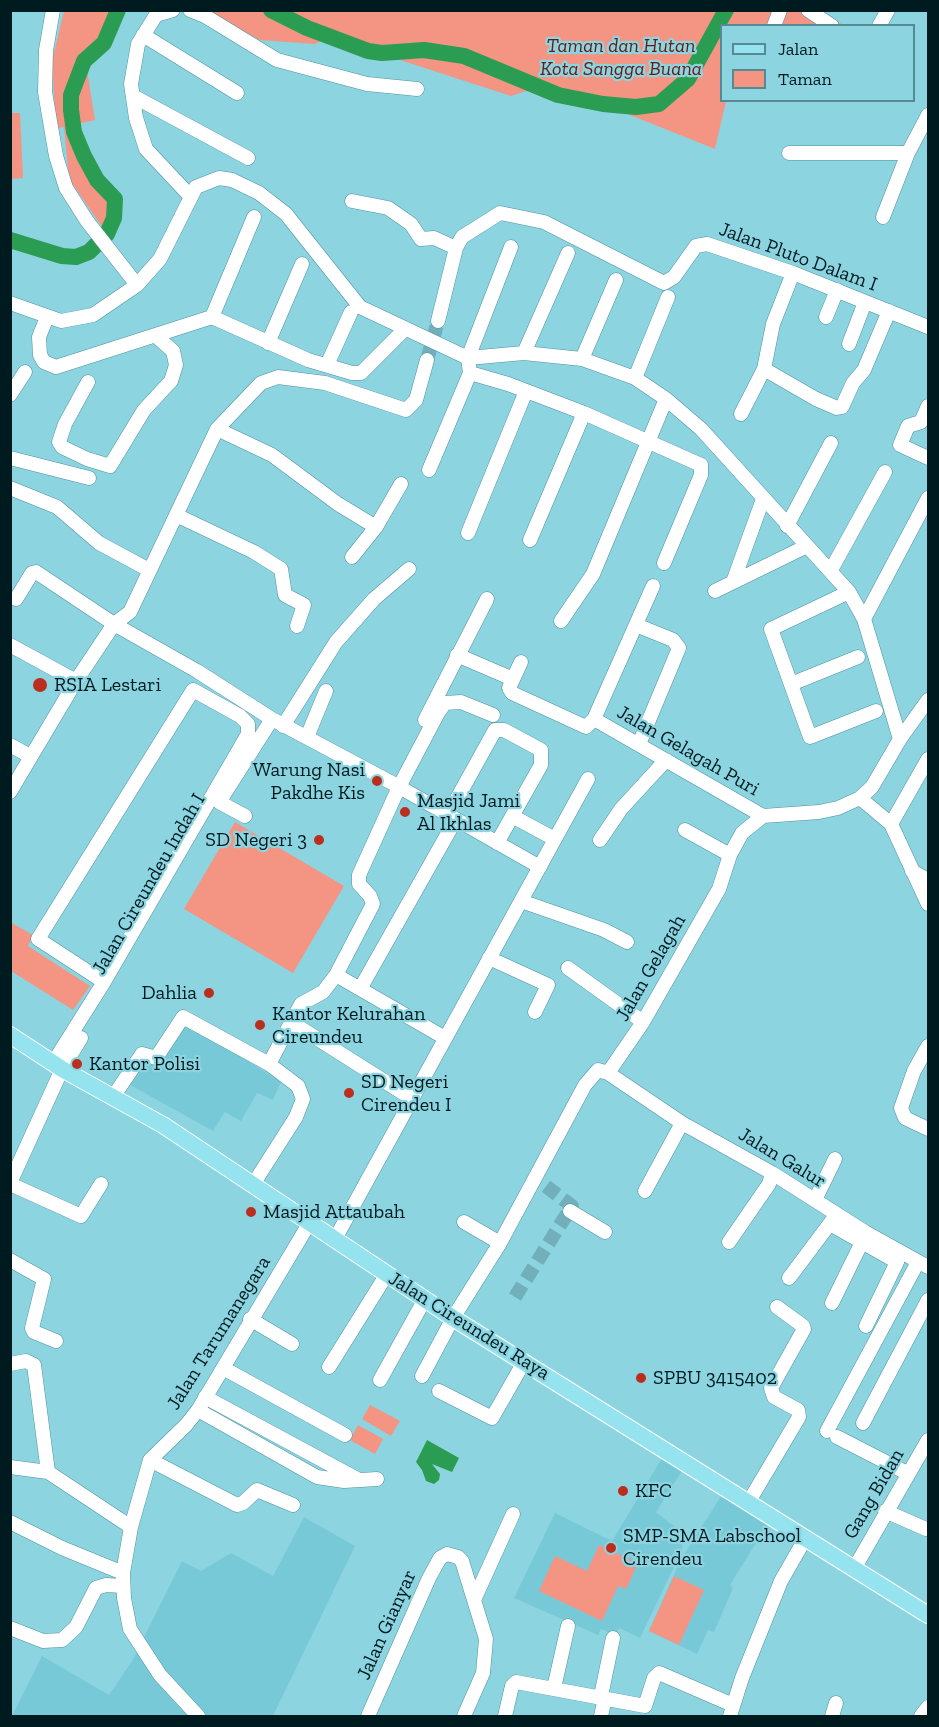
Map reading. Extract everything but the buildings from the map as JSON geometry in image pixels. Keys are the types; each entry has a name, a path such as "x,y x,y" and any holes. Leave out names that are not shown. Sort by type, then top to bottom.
{"main road":[{"name":"Jalan Cireundeu Raya","path":"10,1035 254,1183 453,1317 928,1615"}],"street":[{"path":"53,10 46,50 47,103 56,156 66,188 87,221 137,285"},
{"path":"172,10 156,15 138,44 131,84 146,149 191,197"},
{"path":"189,10 205,16 277,60 368,84 417,89"},
{"path":"808,10 829,24"},
{"path":"880,24 888,10"},
{"path":"143,35 237,93"},
{"path":"133,96 248,158"},
{"path":"883,217 908,153 928,115"},
{"path":"789,153 908,153"},
{"path":"10,303 62,321 93,315 137,285 160,259 196,187 219,178 232,180 259,193 286,214 360,307 404,330 468,358 525,353 582,359 635,378 664,403 701,429 849,592 864,619 900,739"},
{"path":"352,201 388,208 411,224 422,239 434,238 456,248 438,321"},
{"name":"Jalan Pluto Dalam I","path":"456,248 462,237 500,213 544,222 663,283 674,278 696,246 707,244 794,273 928,327"},
{"path":"212,317 254,217"},
{"path":"429,470 470,373 468,358 511,247"},
{"path":"525,353 568,253"},
{"path":"268,343 302,264"},
{"path":"741,414 764,369 773,324 794,273"},
{"path":"582,359 616,280"},
{"path":"826,317 837,290"},
{"path":"635,378 668,297"},
{"path":"849,345 865,302"},
{"name":"Jalan Pluto Dalam I","path":"764,369 816,399 837,408 842,407 864,369 889,311"},
{"path":"327,365 351,312"},
{"path":"47,317 39,337 40,355 44,362 56,367 212,317 268,343 327,365 352,373 361,373 404,330"},
{"path":"88,382 65,424 59,442 62,447 87,459 110,466 144,410 171,381 176,365 173,351 156,336"},
{"path":"11,790 76,681 114,624 130,612 217,429 261,383 278,377 325,383 406,410 416,400 427,360"},
{"path":"10,395 25,372"},
{"path":"470,373 650,436 697,461 703,469 664,563"},
{"path":"468,533 526,392"},
{"path":"561,621 593,573 664,403"},
{"path":"928,406 921,422 908,426 900,445 928,458"},
{"path":"530,540 584,413"},
{"path":"217,429 272,455 338,504 376,527"},
{"path":"787,526 831,443"},
{"path":"10,458 89,478"},
{"path":"831,570 885,472"},
{"path":"352,556 376,527 401,484"},
{"path":"10,488 57,507 99,543 149,570"},
{"path":"864,619 928,498"},
{"path":"733,582 763,499"},
{"path":"177,511 248,539"},
{"path":"177,511 281,569 285,595 304,605 297,626"},
{"path":"715,591 807,546"},
{"name":"Jalan Cireundeu Indah I","path":"58,1066 219,802 336,642 374,599 409,568"},
{"path":"16,599 35,572 67,590 114,624 197,671 277,723 397,785 540,867"},
{"path":"521,662 510,688 512,693 586,727 594,719 653,586"},
{"path":"849,592 771,629 810,737 876,711"},
{"path":"269,1064 301,1005 323,992 336,975 373,904 370,896 359,884 359,875 397,785 457,656 487,599"},
{"path":"636,625 673,640 679,648 639,744"},
{"path":"10,645 76,681"},
{"path":"457,656 513,679"},
{"path":"791,684 858,657"},
{"path":"101,1184 80,1216 11,1179 58,1066 248,734 248,724 240,716 193,690 38,939 104,982"},
{"path":"308,737 326,691"},
{"path":"763,816 838,808 860,798 872,787 900,739 928,700"},
{"path":"397,785 446,703 461,702 493,715"},
{"name":"Jalan Gelagah Puri","path":"594,719 763,816"},
{"path":"454,804 491,733 504,730 541,750 542,757 497,843"},
{"path":"10,745 30,756"},
{"path":"891,824 928,759"},
{"path":"600,840 621,809 666,760"},
{"path":"335,1239 588,779"},
{"path":"860,798 891,824 928,904"},
{"path":"219,802 245,816"},
{"path":"512,816 551,837"},
{"name":"Jalan Gelagah","path":"422,1376 453,1317 539,1181 585,1085 598,1070 608,1073 643,1022 719,889 730,855 742,833 763,816"},
{"path":"360,989 456,819"},
{"path":"685,830 730,855"},
{"path":"912,871 928,880"},
{"path":"521,902 604,930 627,942"},
{"path":"489,958 548,985 535,1012"},
{"path":"568,968 643,1022"},
{"path":"336,975 445,1038"},
{"path":"113,1097 142,1054 156,1058 183,1017 269,1064 298,1086 303,1099 296,1117 254,1183"},
{"path":"291,1022 411,1098"},
{"path":"928,1046 902,1100 901,1108 905,1118 928,1129"},
{"name":"Jalan Galur","path":"608,1073 682,1123 772,1173 815,1200 833,1219 923,1264"},
{"path":"645,1191 682,1123"},
{"path":"815,1200 835,1159"},
{"path":"729,1242 769,1184 772,1173"},
{"path":"570,1210 605,1232"},
{"path":"789,1278 833,1219 862,1242 897,1262 866,1326"},
{"name":"Jalan Tarumanegara","path":"198,1716 160,1675 133,1637 126,1613 123,1580 131,1527 150,1460 198,1410 250,1319 310,1222"},
{"path":"464,1222 500,1243"},
{"path":"832,1303 862,1242"},
{"path":"10,1260 44,1279 32,1328 34,1332 56,1341"},
{"path":"907,1473 832,1434 923,1264"},
{"path":"329,1367 387,1274"},
{"path":"380,1380 425,1299"},
{"path":"863,1423 928,1300"},
{"path":"748,1503 799,1417 798,1410 774,1397 771,1388 804,1329 777,1307"},
{"path":"250,1319 292,1344"},
{"path":"10,1364 26,1361 34,1365 48,1472"},
{"path":"440,1391 492,1418 524,1362"},
{"path":"223,1368 345,1435"},
{"path":"205,1397 360,1480"},
{"path":"198,1410 309,1473 331,1480 377,1479"},
{"name":"Gang Bidan","path":"854,1569 928,1440"},
{"path":"150,1460 237,1505 243,1503 257,1490 293,1505"},
{"path":"10,1467 48,1472 131,1527"},
{"path":"885,1512 926,1529"},
{"path":"464,1716 483,1673 487,1650 474,1600 513,1514"},
{"path":"10,1522 123,1580"},
{"path":"505,1716 512,1686 516,1682 603,1697 644,1711 654,1678 659,1673 731,1711 781,1581 805,1539"},
{"name":"Jalan Gianyar","path":"368,1716 440,1558 447,1554 458,1557 462,1561 474,1600"},
{"path":"10,1628 43,1641 62,1640 76,1627 96,1588 123,1580"},
{"path":"554,1688 568,1626"},
{"path":"601,1716 613,1638"},
{"path":"921,1716 928,1707"}],"shaded area":[{"path":"183,1020 281,1082 273,1100 257,1093 241,1121 225,1112 213,1131 123,1081 138,1054 153,1060"},
{"path":"427,1440 459,1458 452,1472 432,1464 440,1474 439,1480 434,1484 426,1481 416,1462"},
{"name":"SMP-SMA Labschool Cirendeu","path":"662,1458 682,1471 656,1512 676,1528 682,1541 682,1550 640,1638 619,1628 615,1635 601,1629 598,1635 514,1598 555,1513 612,1541"},
{"path":"723,1493 769,1522 730,1585 733,1588 714,1632 708,1630 697,1654 649,1631 680,1561"},
{"path":"304,1517 355,1546 273,1716 12,1716 42,1656 109,1695 132,1661 182,1561 201,1571 231,1553 273,1576"}],"green space":[{"name":"Taman dan Hutan Kota Sangga Buana","path":"820,10 841,24 720,24 720,102 726,102 715,149 605,105 559,95 538,87 511,96 329,37 315,44 260,40 205,11"},
{"path":"64,11 126,11 87,70 95,120 73,125 84,156 97,180 115,199 114,218 107,234 69,179 64,127 56,128 52,61"},
{"path":"11,113 20,113 23,178 11,179"},
{"path":"235,822 344,886 293,973 184,909"},
{"path":"10,922 33,935 28,946 90,986 73,1010 11,971"},
{"path":"370,1405 400,1421 391,1436 362,1419"},
{"path":"358,1425 383,1439 375,1454 350,1440"},
{"path":"599,1545 638,1563 626,1589 618,1586 602,1621 539,1591 555,1556 587,1571"},
{"path":"674,1576 704,1590 679,1645 649,1631"}],"waterway":[{"path":"10,240 62,256 76,257 89,252 107,234 114,218 115,199 97,180 84,156 74,132 71,95 84,61 104,43 118,10"},
{"path":"271,10 307,28 368,51 382,53 424,50 464,56 558,95 603,104 636,107 659,104 688,79 726,10"}],"tunnel":[{"path":"427,360 438,321"},
{"path":"515,1297 572,1206 543,1184"}],"place":[{"name":"RSIA Lestari","path":"40,685"},
{"name":"Warung Nasi Pakdhe Kis","path":"377,781"},
{"name":"Masjid Jami Al Ikhlas","path":"405,812"},
{"name":"SD Negeri 3","path":"319,840"},
{"name":"Dahlia","path":"209,993"},
{"name":"Kantor Kelurahan Cireundeu","path":"260,1025"},
{"name":"Kantor Polisi","path":"77,1064"},
{"name":"SD Negeri Cirendeu I","path":"349,1093"},
{"name":"Masjid Attaubah","path":"251,1212"},
{"name":"SPBU 3415402","path":"641,1378"},
{"name":"KFC","path":"623,1491"},
{"name":"SMP-SMA Labschool Cirendeu","path":"611,1548"}]}
